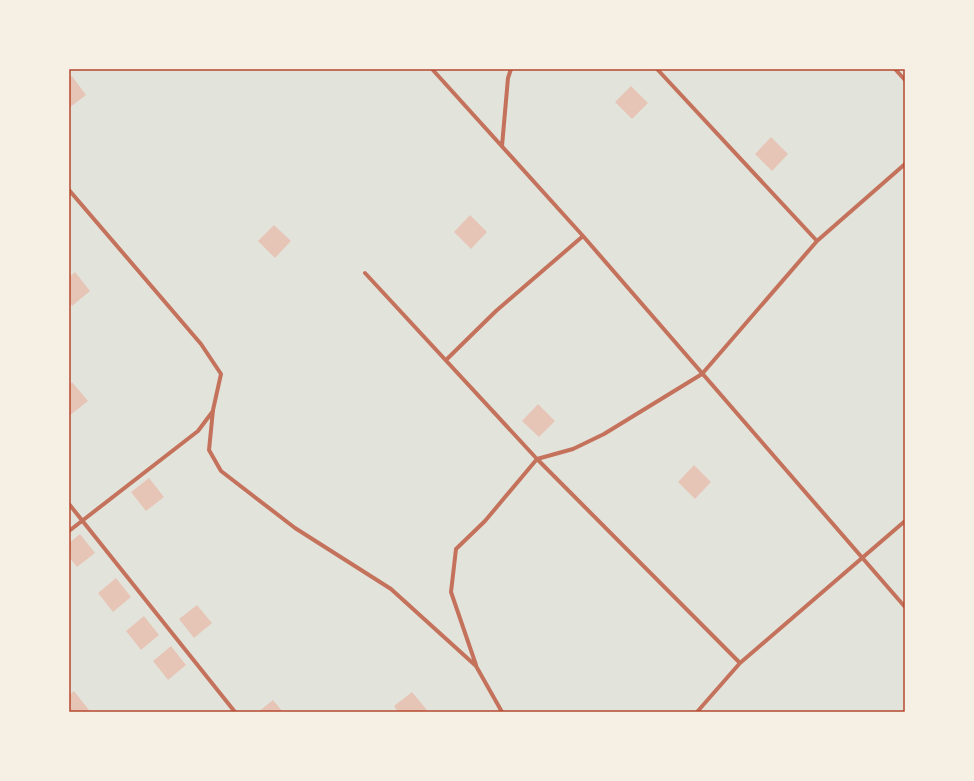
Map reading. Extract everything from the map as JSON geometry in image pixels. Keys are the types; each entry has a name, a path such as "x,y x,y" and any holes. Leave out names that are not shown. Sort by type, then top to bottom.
{"street":[{"path":"432,69 583,236 905,607"},
{"path":"502,146 508,78 511,69"},
{"path":"657,69 817,241"},
{"path":"895,69 905,80"},
{"path":"502,712 476,666 451,592 456,549 485,520 537,459 573,449 604,434 702,374 817,241 905,164"},
{"path":"69,190 201,344 221,374 213,410 209,450 221,471 295,528 391,589 476,666"},
{"path":"446,360 496,311 583,236"},
{"path":"366,272 537,459 740,663"},
{"path":"69,531 198,431 213,410"},
{"path":"69,504 235,712"},
{"path":"697,712 740,663 861,557 905,521"}],"shaded area":[{"path":"69,69 905,69 905,712 69,712"}],"building":[{"path":"72,76 86,95 69,108 69,78"},
{"path":"631,86 648,103 632,119 615,102"},
{"path":"771,137 788,154 772,171 755,154"},
{"path":"470,215 487,232 471,249 454,232"},
{"path":"274,225 291,241 275,258 258,241"},
{"path":"75,272 90,291 72,306 69,302 69,277"},
{"path":"72,382 88,401 69,416 69,385"},
{"path":"538,404 555,421 539,437 522,421"},
{"path":"694,465 711,482 695,499 678,482"},
{"path":"149,478 164,497 146,511 131,492"},
{"path":"80,534 95,553 77,567 69,557 69,543"},
{"path":"116,578 131,597 113,612 98,593"},
{"path":"197,605 212,623 194,638 179,619"},
{"path":"144,616 159,635 141,650 126,631"},
{"path":"171,646 186,665 168,680 153,661"},
{"path":"74,691 89,710 86,712 69,712 69,695"},
{"path":"412,692 427,710 425,712 398,712 394,706"},
{"path":"273,700 283,712 258,712"}]}
